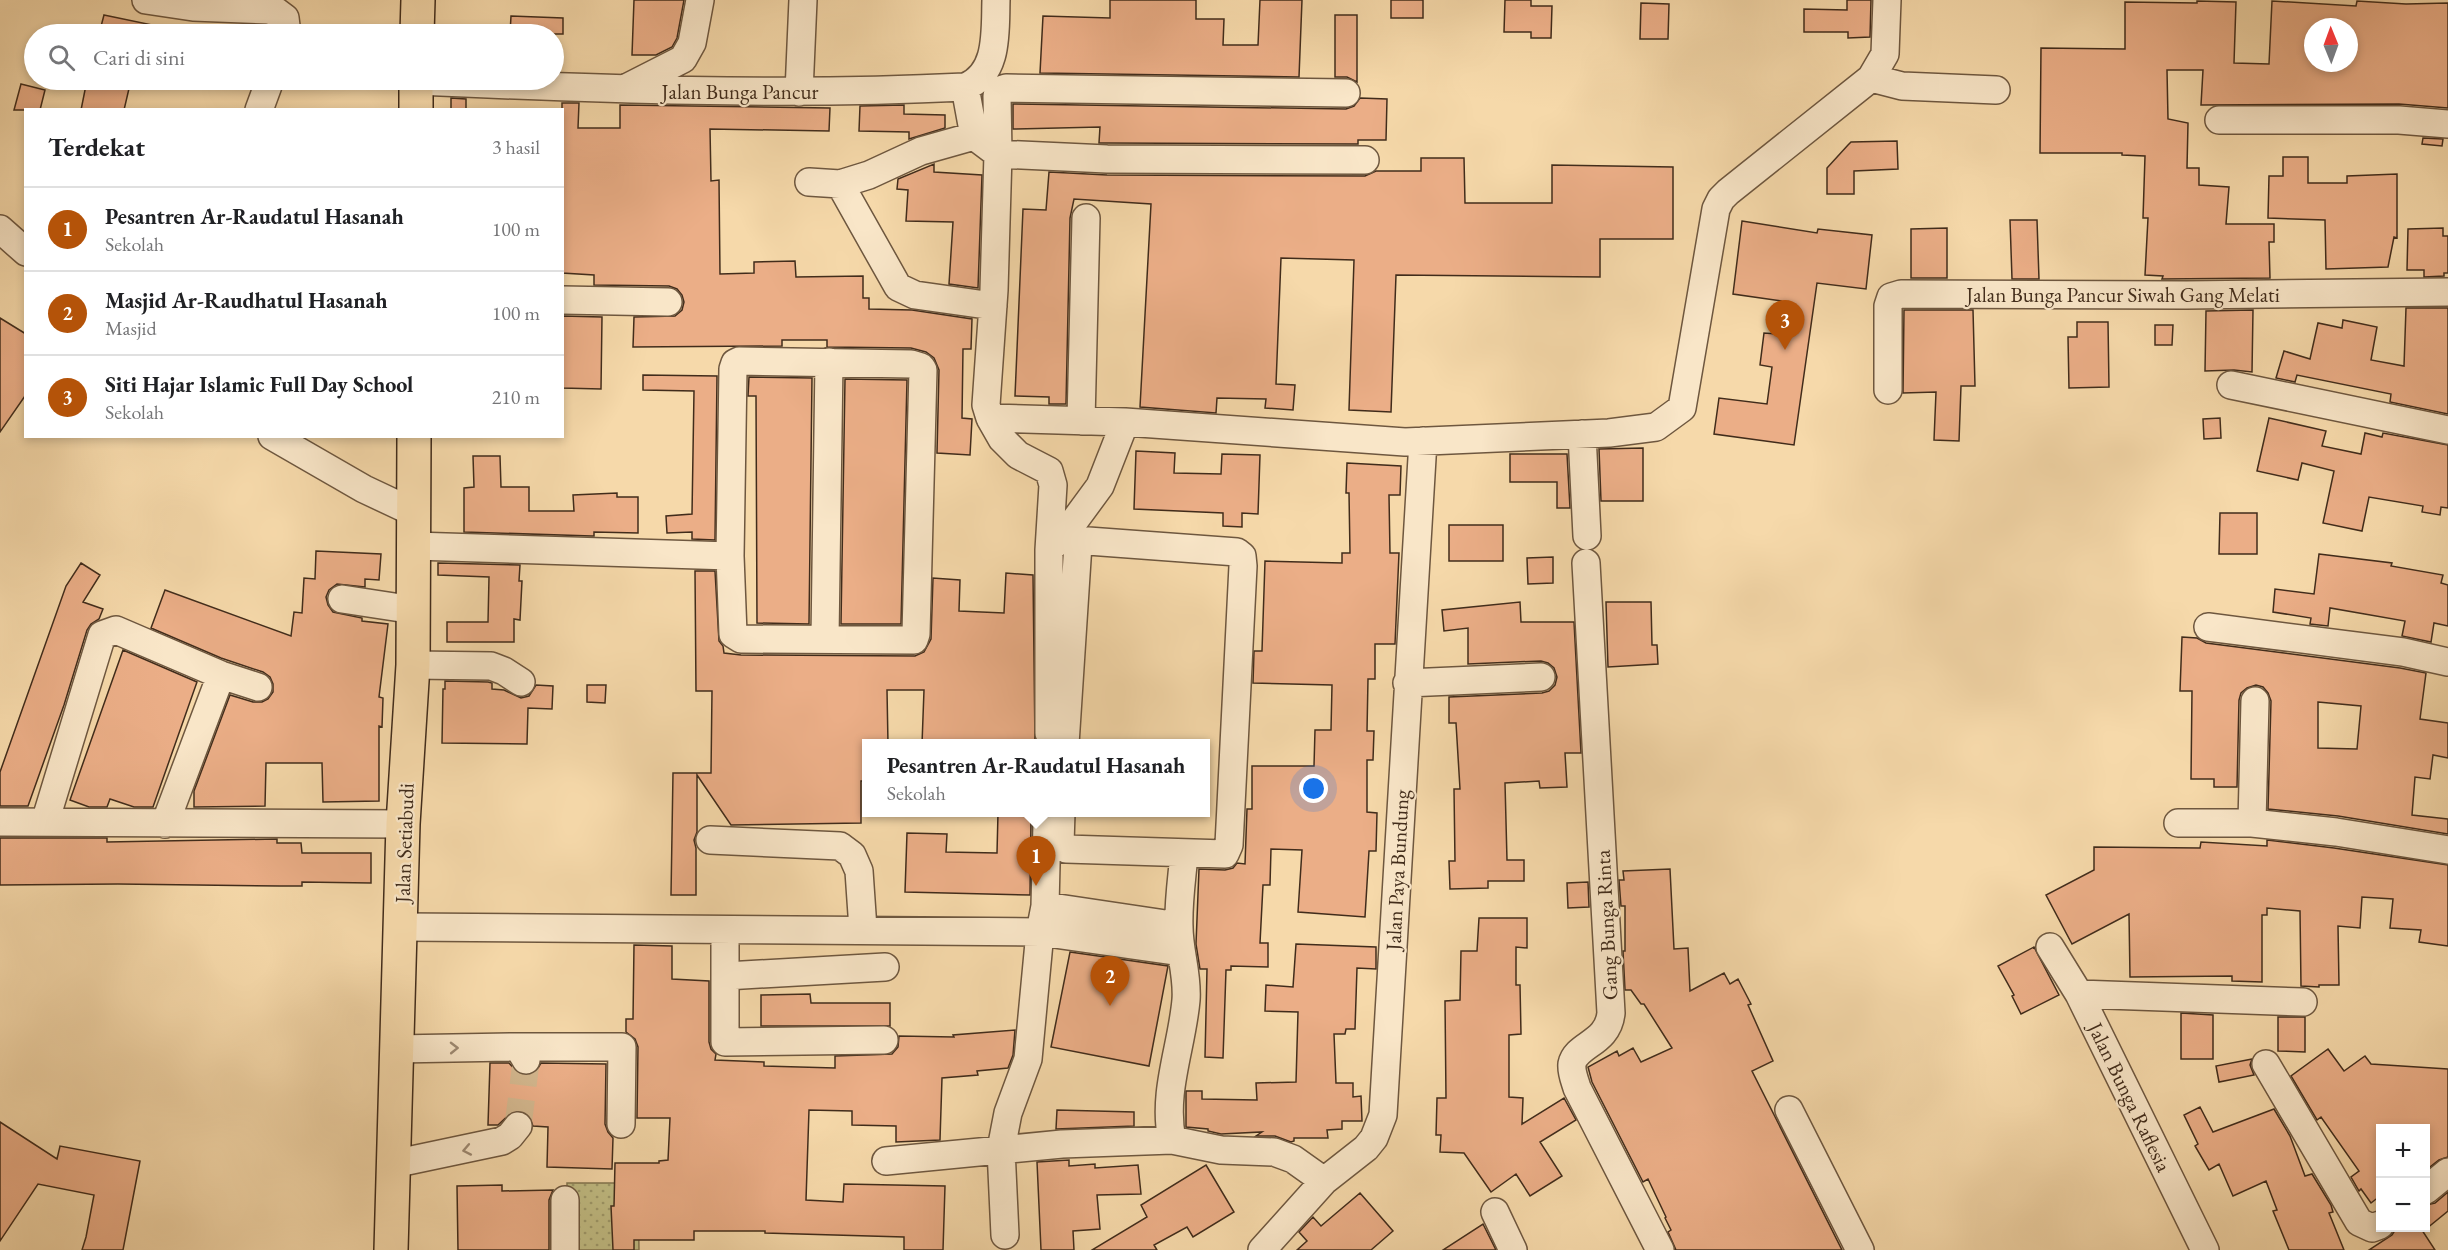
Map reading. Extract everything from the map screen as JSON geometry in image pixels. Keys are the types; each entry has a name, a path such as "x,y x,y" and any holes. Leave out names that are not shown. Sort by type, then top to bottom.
{"main road":[{"path":"417,24 418,0"},
{"name":"Jalan Setiabudi","path":"391,1250 396,1049 402,927 403,824 413,665 414,438"}],"street":[{"path":"146,0 193,7 268,10 277,12 285,18 286,24"},
{"path":"622,90 683,59 692,43 700,0"},
{"path":"799,92 803,0"},
{"path":"996,0 992,56 985,74 975,83 964,87 974,136 998,154 1107,159 1365,160"},
{"path":"990,418 1125,422 1423,441 1582,434 1656,427 1682,408 1712,220 1721,199 1871,78 1885,54 1887,0"},
{"path":"1871,78 1902,86 1996,90"},
{"name":"Jalan Bunga Pancur","path":"416,90 799,92 964,87"},
{"path":"1049,739 1049,550 1053,485 1049,471 1018,455 1002,439 990,418 986,405 993,306 998,154 997,96 1000,90 1006,88 1346,93"},
{"path":"260,108 266,90"},
{"path":"2219,120 2398,120 2448,124"},
{"path":"809,182 840,183 869,175 921,151 974,136"},
{"path":"840,183 898,286 915,295 993,306"},
{"path":"1081,421 1086,218"},
{"path":"0,229 24,250"},
{"name":"Jalan Bunga Pancur Siwah Gang Melati","path":"1888,390 1888,306 1891,297 1901,294 2186,295 2448,292"},
{"path":"564,300 668,302"},
{"path":"739,361 829,362 921,367 924,373 915,638 909,641 825,638 741,639 734,636 730,556 735,363 739,361"},
{"path":"825,638 829,362"},
{"path":"2231,385 2448,430"},
{"path":"1049,550 1067,531 1100,486 1125,422"},
{"path":"1582,434 1587,536"},
{"path":"275,438 364,489 415,513"},
{"name":"Jalan Paya Bundung","path":"1262,1250 1324,1181 1366,1148 1374,1138 1383,1115 1423,441"},
{"path":"1061,817 1060,844 1066,849 1225,854 1229,845 1243,566 1242,556 1238,552 1088,542 1078,544 1065,739"},
{"path":"414,546 730,556"},
{"name":"Gang Bunga Rinta","path":"1586,563 1611,1013 1608,1030 1575,1057 1572,1065 1577,1088 1660,1250"},
{"path":"342,599 414,610"},
{"path":"2208,627 2403,652 2448,662"},
{"path":"45,822 102,635 116,630 221,675 258,687"},
{"path":"413,665 491,666 521,682"},
{"path":"165,824 221,675"},
{"path":"1407,683 1541,678"},
{"path":"2252,823 2255,701"},
{"path":"1005,1235 1001,1149 1008,1113 1028,1059 1042,919 1048,817"},
{"path":"0,822 403,824"},
{"path":"2178,823 2252,823 2336,832 2448,850"},
{"path":"710,840 840,846 852,855 859,871 863,929"},
{"path":"1172,1140 1170,1129 1171,1079 1186,1001 1180,939 1184,854"},
{"path":"402,927 725,931 863,929 1042,919 1180,939"},
{"path":"725,931 725,1042 884,1040"},
{"name":"Jalan Bunga Raflesia","path":"2050,947 2079,994 2205,1250"},
{"path":"726,976 885,967"},
{"path":"2079,994 2303,1002"},
{"path":"396,1049 520,1055 622,1047 621,1124"},
{"path":"2266,1064 2359,1222 2372,1228 2376,1226"},
{"path":"1789,1110 1860,1250"},
{"path":"393,1164 502,1141 510,1136 518,1126"},
{"path":"886,1161 1062,1144 1172,1140 1221,1150 1274,1152 1293,1159 1324,1181"},
{"path":"2430,1187 2448,1172"},
{"path":"564,1200 565,1250"},
{"path":"1496,1212 1513,1250"}],"shaded area":[{"path":"567,1183 638,1183 639,1250 567,1250"}],"building":[{"path":"634,0 684,0 677,38 672,47 656,55 632,55"},
{"path":"1110,0 1196,0 1196,19 1224,19 1223,45 1258,45 1260,0 1302,0 1299,77 1040,73 1043,16 1110,18"},
{"path":"1391,0 1423,0 1423,18 1391,18"},
{"path":"1505,0 1531,0 1531,6 1552,6 1551,38 1531,38 1531,32 1504,32"},
{"path":"1847,0 1871,0 1870,37 1848,38 1848,32 1804,32 1804,9 1847,10"},
{"path":"2272,1 2356,6 2357,1 2406,4 2448,3 2448,108 2399,104 2201,105 2203,70 2167,70 2168,119 2188,123 2187,168 2199,168 2199,185 2229,187 2226,224 2274,224 2274,242 2269,242 2270,278 2162,279 2163,276 2145,275 2148,218 2143,218 2145,156 2122,155 2122,153 2040,153 2041,48 2125,49 2125,2 2236,2 2234,63 2269,64"},
{"path":"1641,3 1669,4 1668,39 1640,39"},
{"path":"104,15 148,24 102,24"},
{"path":"1335,15 1357,15 1357,82 1347,77 1335,77"},
{"path":"511,16 563,18 563,24 511,24"},
{"path":"21,84 24,85 24,90 45,90 40,108 14,110"},
{"path":"85,90 129,90 124,108 81,108"},
{"path":"451,98 466,99 466,108 451,108"},
{"path":"1360,98 1387,99 1386,140 1358,140 1358,144 1099,143 1100,127 1013,129 1013,104 1346,109 1354,106"},
{"path":"562,103 579,103 578,128 620,128 620,105 830,108 829,131 710,129 711,181 719,180 720,274 754,273 754,262 795,261 796,277 863,276 863,298 869,298 869,309 912,310 972,319 971,349 963,349 962,418 972,419 970,455 937,453 939,370 934,358 926,352 911,348 827,347 827,340 782,340 782,346 633,347 634,317 675,316 682,310 684,302 682,295 677,289 669,286 594,285 594,275 564,273 564,108 562,108"},
{"path":"904,105 904,114 945,115 945,128 909,139 909,132 859,131 860,106"},
{"path":"2423,138 2443,139 2442,146 2422,144"},
{"path":"1897,141 1898,169 1854,171 1854,194 1827,194 1827,168 1851,142"},
{"path":"2283,157 2308,157 2308,183 2347,183 2347,176 2397,174 2397,238 2394,237 2388,267 2326,269 2325,220 2268,218 2269,176 2283,176"},
{"path":"1421,158 1464,158 1465,203 1552,203 1552,165 1673,167 1673,239 1600,239 1600,277 1396,275 1391,412 1349,410 1354,260 1281,258 1276,384 1295,385 1293,410 1265,408 1266,399 1217,398 1216,413 1140,407 1151,204 1074,199 1070,218 1066,404 1049,404 1049,397 1015,396 1023,209 1046,210 1049,172 1107,175 1365,176 1376,171 1421,171"},
{"path":"934,164 934,172 982,175 978,288 949,284 953,222 906,221 908,190 897,189 898,179"},
{"path":"2010,220 2037,220 2039,279 2012,279"},
{"path":"1742,221 1817,233 1818,229 1872,235 1866,289 1817,283 1794,445 1714,434 1719,398 1767,404 1772,367 1760,365 1764,333 1777,334 1781,301 1733,294"},
{"path":"1947,228 1947,278 1911,278 1911,229"},
{"path":"2443,228 2443,236 2448,236 2448,273 2444,273 2444,276 2424,277 2424,270 2407,270 2408,229"},
{"path":"2406,308 2448,308 2448,414 2390,402 2391,394 2297,375 2295,382 2276,378 2284,351 2310,359 2318,323 2342,328 2343,320 2377,327 2371,360 2404,366"},
{"path":"1904,310 1973,310 1975,386 1961,386 1959,441 1934,440 1936,392 1903,393"},
{"path":"2253,310 2252,372 2205,371 2206,311"},
{"path":"564,316 602,317 601,389 564,388"},
{"path":"0,318 24,333 24,397 0,432"},
{"path":"2077,322 2108,322 2109,387 2069,388 2068,337 2077,337"},
{"path":"2155,325 2173,325 2172,345 2155,345"},
{"path":"643,375 717,376 715,540 692,539 692,532 667,533 666,516 692,514 694,391 643,390"},
{"path":"749,377 812,378 809,624 757,623 756,396 748,396"},
{"path":"845,379 907,380 901,624 841,624"},
{"path":"2220,418 2221,438 2204,439 2203,419"},
{"path":"2269,418 2326,431 2322,446 2361,454 2365,433 2382,437 2383,433 2448,445 2448,508 2441,507 2440,515 2422,512 2423,506 2369,497 2362,531 2323,523 2334,471 2302,463 2298,480 2257,471"},
{"path":"1643,448 1643,501 1601,501 1599,449"},
{"path":"1136,451 1175,453 1174,473 1221,474 1222,454 1260,455 1258,514 1242,513 1242,527 1223,526 1223,513 1134,509"},
{"path":"1510,454 1567,454 1570,508 1557,508 1557,482 1510,482"},
{"path":"473,456 500,456 501,487 529,487 529,511 574,511 573,495 617,493 617,497 638,497 638,533 594,532 592,536 464,532 464,488 474,487"},
{"path":"1347,463 1401,466 1400,495 1389,495 1390,553 1399,553 1395,644 1375,644 1375,679 1368,679 1367,731 1374,731 1373,760 1367,760 1367,812 1377,813 1376,851 1369,851 1365,917 1298,912 1302,850 1271,849 1270,885 1263,885 1260,943 1268,943 1268,967 1231,966 1231,970 1226,970 1223,1058 1205,1057 1207,969 1200,969 1196,944 1199,869 1225,870 1233,868 1237,863 1245,864 1247,809 1252,809 1252,766 1314,766 1315,730 1331,730 1332,685 1253,683 1254,651 1262,651 1265,561 1342,563 1342,553 1350,553 1349,493 1346,493"},
{"path":"2220,513 2257,513 2257,554 2219,554"},
{"path":"1449,525 1503,525 1503,561 1449,561"},
{"path":"316,551 381,554 379,580 365,579 365,587 337,584 329,590 326,597 333,612 362,618 362,621 388,624 379,697 383,698 382,727 379,726 379,801 323,802 322,763 266,763 265,806 194,807 194,791 230,695 253,702 262,702 268,699 273,692 273,684 270,677 263,672 221,658 151,628 165,590 291,636 294,612 302,613 304,578 315,579"},
{"path":"2319,554 2392,563 2391,566 2443,575 2441,583 2448,585 2448,626 2434,623 2431,642 2402,636 2405,621 2330,608 2328,626 2310,624 2311,618 2273,612 2275,589 2314,594"},
{"path":"1553,557 1553,583 1528,584 1527,558"},
{"path":"81,563 100,575 83,602 103,609 99,619 87,630 64,705 28,806 0,806 0,772 66,586"},
{"path":"438,563 520,565 519,581 522,581 520,620 514,619 514,642 447,642 447,622 488,622 489,577 438,575"},
{"path":"695,571 715,571 719,641 724,653 741,655 915,656 924,652 931,639 933,578 960,580 959,611 1004,613 1006,573 1033,575 1035,739 922,739 924,690 887,690 888,739 862,739 861,823 731,825 697,775 697,832 694,840 696,895 671,895 673,773 711,773 712,691 696,691"},
{"path":"1520,602 1521,622 1574,622 1581,753 1565,753 1567,787 1540,788 1539,781 1505,783 1507,860 1524,860 1524,881 1488,881 1488,888 1450,889 1449,861 1455,861 1454,789 1460,789 1456,723 1449,723 1449,697 1542,693 1549,691 1555,685 1557,677 1554,668 1541,661 1468,664 1468,628 1444,631 1442,610"},
{"path":"1606,602 1651,602 1652,645 1657,645 1658,664 1608,667"},
{"path":"2182,637 2197,638 2206,643 2426,673 2420,719 2448,723 2448,758 2433,755 2430,779 2415,777 2412,815 2448,819 2448,834 2338,816 2268,809 2271,701 2263,687 2256,685 2241,693 2239,700 2237,787 2214,787 2214,779 2191,779 2192,691 2180,691","holes":["2318,702 2361,706 2357,749 2318,748"]},
{"path":"123,650 197,682 153,807 134,807 110,799 107,807 89,807 70,800"},
{"path":"445,681 488,682 492,683 492,689 504,690 521,698 529,696 536,685 553,686 552,709 528,708 527,744 442,743"},
{"path":"587,685 606,685 605,703 587,702"},
{"path":"998,817 1034,817 1031,823 1030,895 905,892 907,833 947,834 946,852 997,853"},
{"path":"0,838 107,838 107,842 277,839 277,843 301,843 302,853 371,853 371,883 302,882 302,886 0,885"},
{"path":"2267,840 2448,865 2448,946 2419,942 2421,930 2390,928 2393,899 2362,897 2360,928 2338,926 2339,985 2301,986 2300,911 2267,908 2267,915 2262,915 2262,982 2232,981 2232,976 2130,977 2129,914 2072,944 2046,895 2094,870 2094,847 2200,848 2201,842 2267,846"},
{"path":"1670,869 1674,949 1688,948 1690,991 1724,973 1730,984 1738,979 1751,1004 1748,1005 1773,1061 1752,1071 1842,1250 1676,1250 1668,1232 1671,1230 1666,1217 1648,1179 1643,1182 1592,1082 1588,1067 1617,1051 1619,1056 1633,1048 1641,1062 1672,1048 1644,1004 1641,1004 1631,990 1625,990 1623,951 1625,951 1625,906 1621,906 1619,880 1624,880 1623,871"},
{"path":"1588,882 1589,907 1568,908 1567,883"},
{"path":"1479,918 1527,918 1527,948 1516,947 1516,985 1520,985 1521,1034 1509,1035 1509,1097 1523,1098 1522,1124 1564,1098 1576,1120 1540,1142 1562,1176 1530,1196 1516,1174 1491,1192 1464,1153 1440,1152 1441,1135 1436,1135 1437,1098 1446,1098 1445,1001 1460,1000 1461,951 1477,951"},
{"path":"1296,944 1376,947 1376,969 1357,968 1355,1029 1346,1029 1345,1034 1334,1034 1336,1083 1353,1083 1353,1097 1361,1096 1362,1121 1342,1121 1342,1129 1327,1130 1328,1138 1294,1138 1291,1142 1275,1136 1256,1136 1262,1132 1221,1134 1208,1131 1208,1129 1186,1127 1186,1091 1202,1091 1202,1099 1257,1100 1256,1083 1296,1082 1298,1012 1265,1011 1266,985 1293,987"},
{"path":"634,945 672,946 672,979 709,981 709,1042 716,1054 715,1060 764,1062 764,1066 835,1068 835,1056 892,1054 898,1047 899,1036 954,1037 953,1035 1015,1030 1013,1055 1008,1068 977,1071 978,1075 942,1078 940,1140 896,1142 896,1126 852,1125 852,1111 809,1110 806,1200 843,1202 844,1184 945,1186 943,1250 904,1250 904,1237 765,1233 765,1231 694,1231 694,1240 634,1240 634,1250 613,1250 611,1206 614,1206 615,1163 659,1163 659,1161 668,1160 670,1118 637,1118 638,1047 635,1039 626,1032 626,1019 633,1019"},
{"path":"2034,947 2059,995 2021,1014 2012,996 2014,995 1998,966"},
{"path":"1070,952 1168,966 1149,1066 1051,1047"},
{"path":"810,994 811,1003 890,1003 890,1026 761,1026 761,995"},
{"path":"2181,1013 2213,1015 2213,1059 2181,1059"},
{"path":"2278,1017 2305,1017 2305,1052 2278,1051"},
{"path":"2328,1049 2344,1071 2365,1056 2371,1064 2448,1069 2448,1157 2430,1167 2430,1124 2376,1124 2376,1199 2371,1203 2361,1189 2359,1191 2351,1177 2359,1171 2321,1117 2317,1120 2291,1076"},
{"path":"2252,1059 2250,1065 2254,1075 2219,1082 2216,1066"},
{"path":"490,1063 509,1063 518,1073 526,1076 535,1073 541,1063 606,1064 605,1124 613,1138 612,1169 547,1167 548,1127 533,1126 528,1114 521,1111 512,1112 498,1125 488,1125"},
{"path":"2200,1107 2213,1132 2274,1109 2290,1136 2305,1176 2312,1174 2331,1205 2333,1212 2329,1213 2344,1250 2289,1250 2273,1211 2277,1210 2266,1181 2233,1196 2219,1164 2209,1170 2195,1146 2198,1144 2184,1115"},
{"path":"1057,1110 1134,1112 1134,1126 1056,1129"},
{"path":"0,1122 57,1159 60,1146 140,1161 123,1250 82,1250 94,1195 38,1184 0,1241"},
{"path":"1069,1160 1069,1166 1095,1164 1095,1168 1138,1165 1141,1194 1097,1195 1100,1229 1073,1231 1074,1250 1041,1250 1037,1162"},
{"path":"1206,1165 1234,1212 1193,1237 1187,1227 1154,1245 1157,1250 1092,1250 1147,1217 1141,1205"},
{"path":"502,1185 502,1191 553,1190 549,1200 549,1250 458,1250 457,1186"},
{"path":"2448,1192 2448,1211 2430,1226 2430,1204 2435,1203"},
{"path":"1360,1193 1393,1231 1371,1250 1297,1250 1307,1241 1299,1232 1313,1217 1321,1226"},
{"path":"1483,1224 1496,1250 1443,1250"},
{"path":"2394,1232 2423,1232 2435,1250 2369,1250"}],"tunnel":[{"path":"518,1126 526,1062"}],"place":[{"name":"Siti Hajar Islamic Full Day School","path":"1785,350"},
{"name":"Pesantren Ar-Raudatul Hasanah","path":"1036,886"},
{"name":"Masjid Ar-Raudhatul Hasanah","path":"1110,1006"}]}
